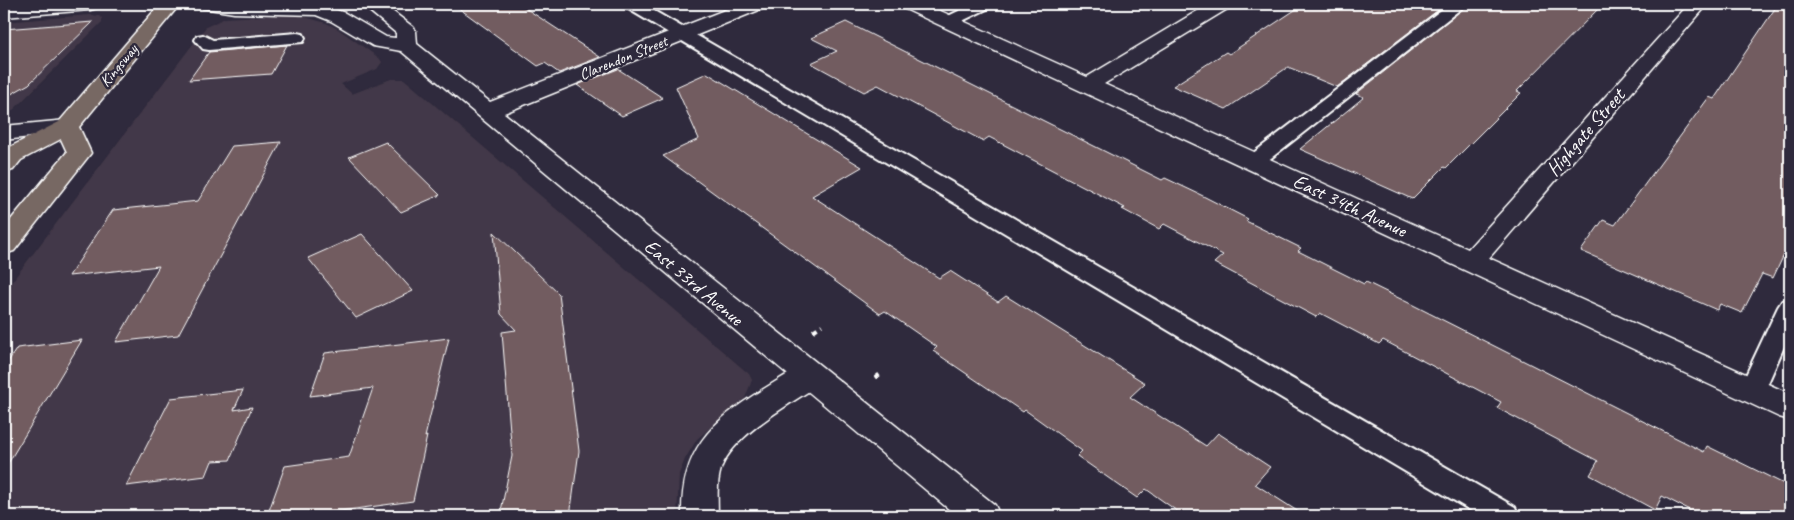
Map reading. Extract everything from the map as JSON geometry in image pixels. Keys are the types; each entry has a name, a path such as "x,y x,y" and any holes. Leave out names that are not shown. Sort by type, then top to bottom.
{"main road":[{"name":"Kingsway","path":"4,164 12,155 67,127 170,4"},
{"path":"4,245 79,153 67,127"}],"street":[{"path":"4,12 90,4"},
{"name":"East 33rd Avenue","path":"210,4 234,7 320,9 338,17 380,42 407,46 489,111 809,376 982,516"},
{"path":"371,4 406,30 407,46"},
{"name":"Clarendon Street","path":"489,111 757,4"},
{"name":"East 34th Avenue","path":"910,4 1790,408"},
{"path":"1088,85 1222,4"},
{"name":"Highgate Street","path":"1472,261 1699,4"},
{"path":"4,133 67,127"},
{"path":"700,516 700,486 704,468 719,441 809,376"}],"lane":[{"path":"632,4 1505,516"},
{"path":"948,22 985,4"},
{"path":"1255,161 1459,4"},
{"path":"203,40 209,45 297,38"},
{"path":"1752,390 1790,308"}],"path":[{"path":"813,332 822,325"},
{"path":"875,378 883,372"}],"shaded area":[{"path":"90,15 99,16 102,18 102,22 4,119 4,22"},
{"path":"298,15 326,23 338,29 379,58 382,62 377,69 341,84 352,94 391,79 404,79 749,374 752,380 745,398 697,439 685,459 679,474 677,516 4,516 4,292 206,27 225,18"}],"building":[{"path":"453,4 519,4 600,57 559,73 545,63 538,66"},
{"path":"1304,4 1446,4 1337,87 1288,67 1226,109 1173,86 1226,52 1229,54"},
{"path":"1469,4 1603,4 1517,91 1521,93 1412,199 1300,149 1364,97 1356,94"},
{"path":"1778,4 1790,4 1790,242 1773,278 1762,274 1742,313 1720,304 1717,310 1581,251 1603,220 1615,225 1709,97 1714,99"},
{"path":"93,22 29,84 4,98 4,29"},
{"path":"846,22 1162,180 1165,178 1201,195 1248,219 1246,221 1301,248 1298,251 1364,284 1366,282 1413,305 1704,452 1707,446 1790,487 1790,516 1701,516 1662,496 1655,510 1590,475 1598,461 1497,408 1501,402 1383,340 1379,344 1320,313 1316,317 1214,263 1223,255 1164,224 1159,229 1122,209 1125,208 989,137 983,141 878,85 864,92 811,63 837,51 811,38"},
{"path":"287,45 271,74 189,80 209,52"},
{"path":"618,69 663,98 622,116 577,85"},
{"path":"707,73 862,167 812,196 939,278 950,271 998,302 1006,296 1145,383 1130,397 1206,446 1218,433 1270,467 1255,484 1305,516 1184,516 1146,489 1137,498 1077,456 1082,451 1025,410 1023,412 933,351 937,347 885,311 880,314 663,156 699,139 676,87"},
{"path":"281,142 178,335 116,342 159,266 69,276 113,210 198,201 232,146"},
{"path":"386,142 440,195 401,212 349,157"},
{"path":"494,232 559,294 579,451 570,516 500,516 512,456 502,332 516,330 501,314"},
{"path":"362,234 413,291 356,318 308,258"},
{"path":"449,338 425,437 427,436 413,501 304,516 267,516 285,466 349,457 373,388 310,396 325,353"},
{"path":"82,340 4,470 4,368 17,348"},
{"path":"243,390 234,410 252,407 230,460 212,461 206,476 126,486 171,398"}]}
